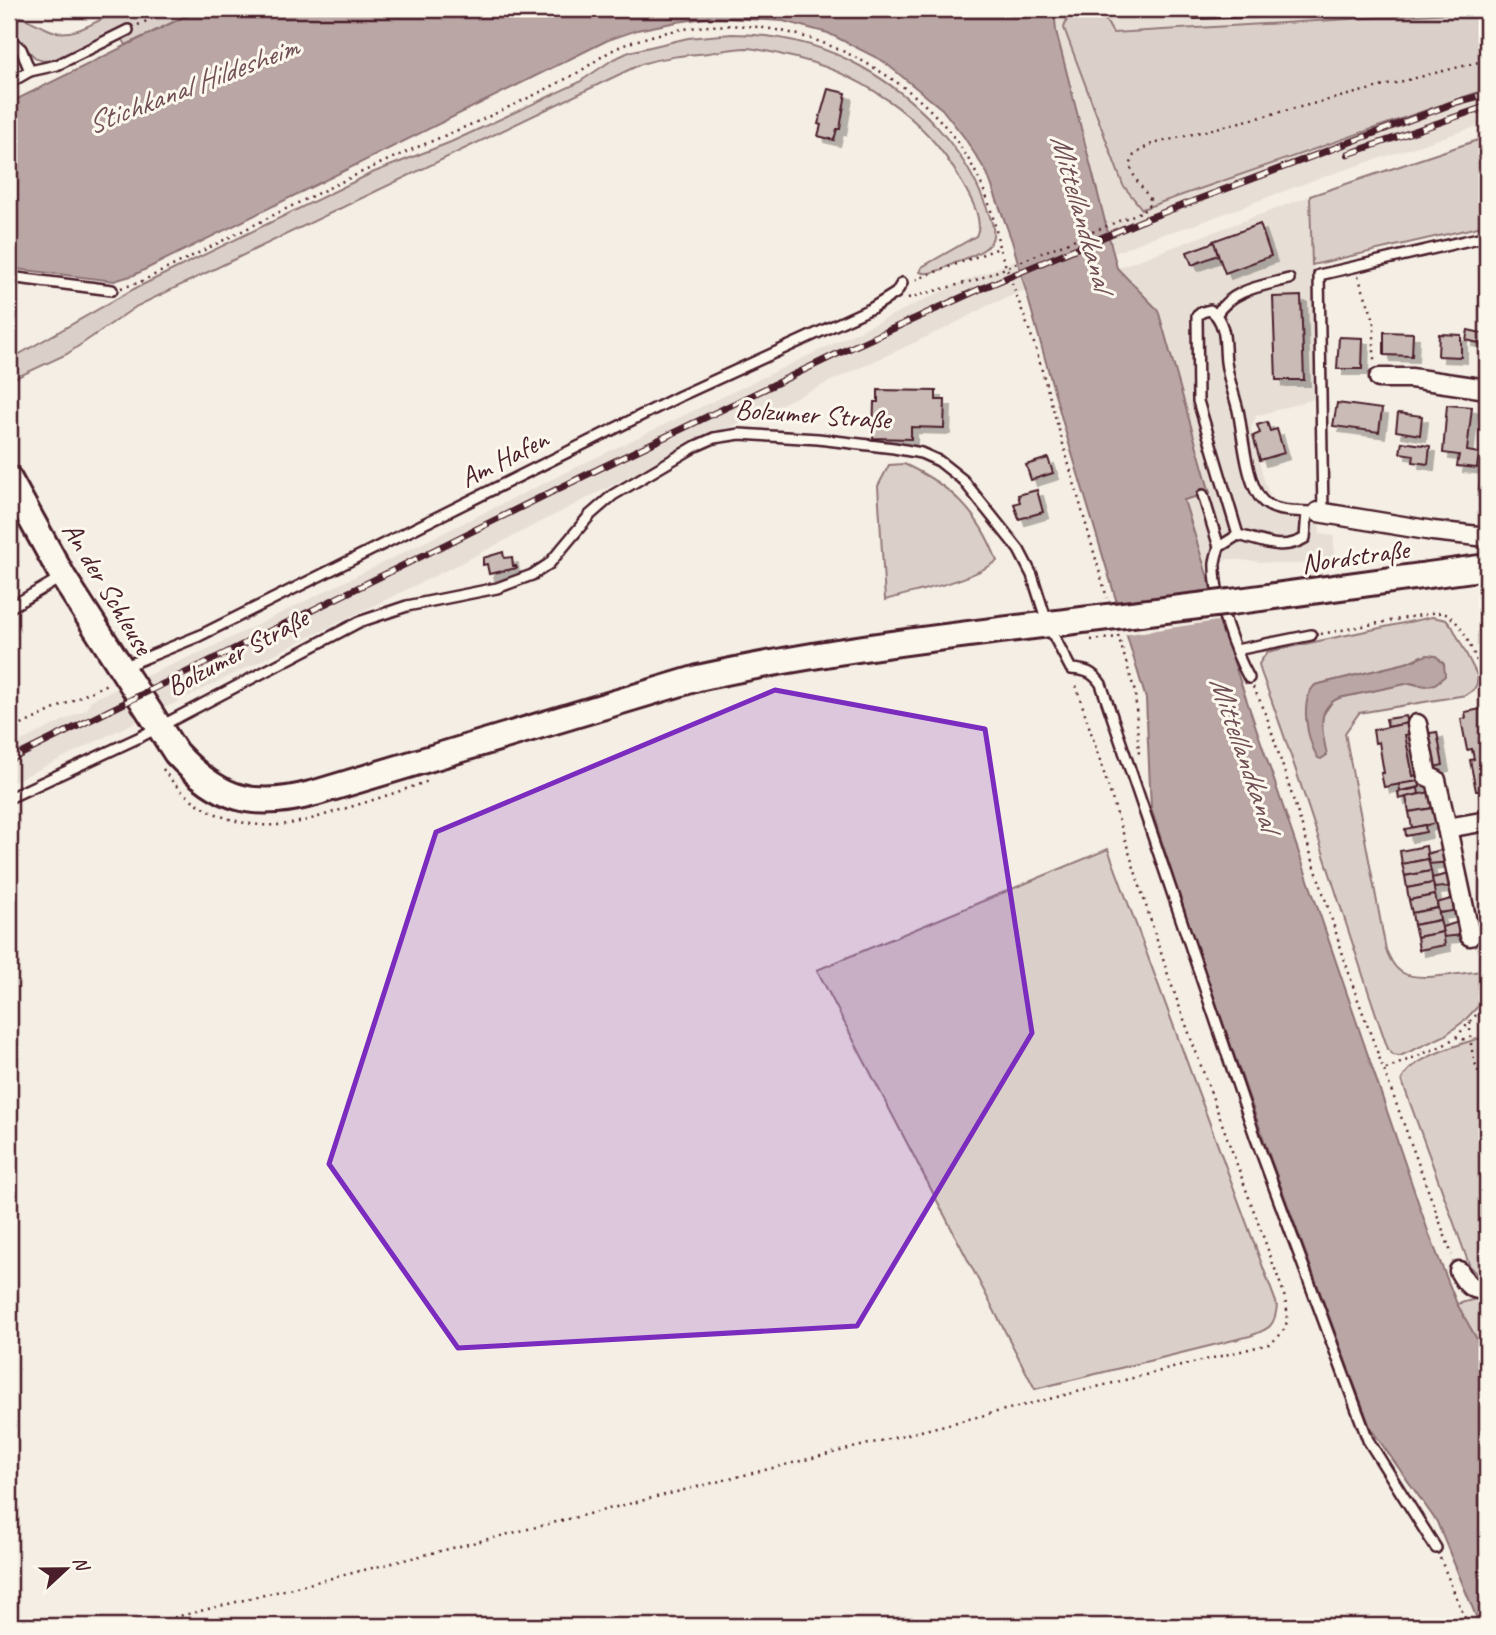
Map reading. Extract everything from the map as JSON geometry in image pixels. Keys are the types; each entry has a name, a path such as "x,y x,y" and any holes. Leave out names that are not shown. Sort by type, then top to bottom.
{"main road":[{"name":"An der Schleuse","path":"9,479 63,577 158,727"},
{"name":"Nordstraße","path":"1231,602 1487,567"},
{"name":"Bolzumer Straße","path":"158,727 176,753 197,776 216,789 256,801 292,799 698,678 815,655 1048,625 1113,622 1231,602"}],"street":[{"path":"1379,378 1411,378 1487,388"},
{"path":"1311,512 1487,537"},
{"path":"1417,724 1427,776 1436,780 1470,936"},
{"path":"1447,828 1487,821"},
{"path":"1459,1271 1466,1283 1474,1289 1487,1289"}],"lane":[{"path":"1194,13 1329,9"},
{"path":"9,83 30,71 57,65 128,30"},
{"path":"9,38 21,49 30,71"},
{"path":"1219,547 1238,535 1285,547 1305,538 1311,512 1319,275 1487,236"},
{"path":"9,277 112,290"},
{"path":"1216,315 1224,303 1248,289 1289,279"},
{"name":"Am Hafen","path":"123,671 199,636 589,441 892,297 902,283"},
{"path":"1238,535 1198,401 1197,316 1202,312 1210,310 1222,323 1226,362 1255,489 1269,505 1311,512"},
{"name":"Bolzumer Straße","path":"158,727 359,622 407,606 497,588 532,575 549,564 590,515 613,495 696,446 714,438 740,434 894,448 921,453 939,461 963,480 1019,550 1032,575 1048,625"},
{"path":"1203,495 1219,547 1214,565 1216,581 1236,650 1249,678"},
{"path":"9,608 63,577"},
{"path":"1048,625 1071,668 1095,674 1101,684 1255,1136 1367,1440 1436,1548"},
{"path":"1236,650 1311,635"},
{"path":"9,798 158,727"}],"path":[{"path":"128,30 173,9"},
{"path":"112,290 138,283 395,157 513,105 570,77 620,47 708,26 762,27 809,36 861,59 909,92 932,112 949,131 977,174 995,220 999,248 1035,346 1135,692 1139,760"},
{"path":"892,297 911,298 976,280 1143,211 1150,200 1130,166 1135,155 1149,145 1487,60"},
{"path":"902,283 925,278 999,248"},
{"path":"1354,267 1374,320 1374,369 1379,378"},
{"path":"1311,635 1432,613 1445,614 1459,626 1487,681"},
{"path":"1091,641 1113,622"},
{"path":"141,1626 1269,1344 1280,1337 1287,1325 1288,1313 1283,1291 1169,978 1071,668"},
{"path":"9,731 123,671"},
{"path":"1249,678 1265,711 1354,989 1459,1271"},
{"path":"1385,1069 1434,1049 1455,1037 1487,1003"},
{"path":"1470,1022 1475,1068 1487,1088"},
{"path":"1455,1037 1470,1041"},
{"path":"1436,1548 1468,1626"}],"highlighted area":[{"path":"775,690 985,729 1032,1033 857,1326 458,1348 329,1164 436,832"}],"shaded area":[{"path":"121,9 200,9 126,45 118,31 65,57 44,61 36,58 9,30 9,15 50,30 67,32 86,27"},
{"path":"1060,9 1487,9 1487,123 1153,237 987,306 948,327 671,455 461,563 9,784 9,747 87,709 91,700 208,649 955,285 1106,224 1056,31 1055,19"},
{"path":"1469,9 1487,9 1487,89 1142,209 1123,185 1064,28 1068,16 1101,12 1113,33 1467,12"},
{"path":"732,34 782,38 814,46 860,66 900,93 935,125 964,163 991,219 991,242 977,253 940,270 920,272 922,267 976,236 978,230 979,223 972,200 946,157 908,116 862,84 810,62 756,49 737,48 641,64 137,306 67,354 9,381 9,360 134,289 372,173 451,142 578,83 629,52 688,38"},
{"path":"1487,137 1487,225 1312,265 1310,196"},
{"path":"1310,196 1312,265 1319,275 1321,397 1256,416 1251,429 1271,498 1293,504 1318,505 1320,534 1334,536 1334,563 1283,564 1228,559 1205,568 1184,500 1210,492 1158,310 1117,268"},
{"path":"904,464 935,481 961,502 981,528 997,561 958,580 885,600 878,486 889,465"},
{"path":"1432,617 1447,620 1452,626 1477,675 1475,687 1466,695 1359,713 1345,733 1386,950 1391,960 1400,971 1410,976 1441,976 1482,971 1487,983 1487,997 1464,1021 1444,1036 1400,1056 1393,1055 1388,1049 1261,672 1259,664 1267,652","holes":["1421,656 1417,685 1410,683 1334,699 1323,715 1321,731 1315,685 1406,663"]},
{"path":"1108,849 1277,1305 1273,1323 1250,1336 1035,1389 817,970"},
{"path":"1477,1039 1487,1039 1487,1278 1478,1276 1470,1267 1402,1081 1413,1066 1423,1060"},
{"path":"1487,1296 1487,1383 1457,1304"}],"water":[{"path":"200,9 1060,9 1055,19 1056,31 1117,268 1158,310 1210,493 1184,500 1236,669 1429,1234 1457,1304 1487,1357 1487,1626 1480,1626 1437,1522 1371,1429 1270,1157 1151,808 1146,699 1067,437 1012,241 987,173 942,109 883,61 828,33 783,21 712,17 677,22 637,30 608,40 134,275 114,281 9,268 9,103"},
{"path":"1427,655 1436,656 1444,664 1445,676 1435,684 1426,686 1410,683 1339,698 1331,703 1323,715 1322,723 1327,755 1318,758 1306,721 1307,701 1315,685 1406,663"}],"pier":[{"path":"1215,590 1224,620 1122,635 1112,603"}],"building":[{"path":"828,89 846,93 840,129 837,129 834,140 818,136 821,125 818,124"},
{"path":"1260,224 1271,256 1225,273 1213,241"},
{"path":"1214,242 1218,255 1192,265 1187,252"},
{"path":"1301,296 1304,380 1276,380 1273,297"},
{"path":"1468,330 1486,334 1483,344 1466,340"},
{"path":"1384,332 1413,333 1412,356 1384,355"},
{"path":"1439,334 1461,335 1461,357 1438,356"},
{"path":"1339,337 1363,338 1362,369 1337,369"},
{"path":"878,390 936,391 936,400 945,400 944,428 911,427 911,439 873,438 874,402 878,402"},
{"path":"1337,403 1382,409 1379,432 1333,426"},
{"path":"1447,405 1472,407 1467,451 1479,453 1477,468 1457,466 1459,455 1443,453"},
{"path":"1398,413 1422,416 1420,435 1396,431"},
{"path":"1267,422 1270,431 1277,429 1284,453 1260,460 1253,436 1260,433 1257,425"},
{"path":"1402,442 1430,446 1428,464 1413,462 1414,455 1400,453"},
{"path":"1048,458 1053,473 1031,480 1026,465"},
{"path":"1481,479 1487,480 1487,498 1478,496"},
{"path":"1037,490 1043,512 1019,519 1014,504 1020,502 1018,495"},
{"path":"503,552 504,558 512,557 513,566 517,568 489,574 487,564 483,565 483,558"},
{"path":"1487,708 1487,795 1481,796 1480,791 1476,791 1470,760 1474,759 1472,749 1467,750 1461,719 1466,718 1465,712"},
{"path":"1406,716 1408,723 1388,727 1386,719"},
{"path":"1408,723 1410,734 1405,735 1413,776 1418,775 1419,781 1384,787 1379,742 1375,743 1373,730"},
{"path":"1437,732 1443,765 1430,768 1423,734"},
{"path":"1419,781 1420,787 1400,791 1399,784"},
{"path":"1418,788 1419,794 1399,799 1398,792"},
{"path":"1430,792 1433,808 1409,812 1406,797"},
{"path":"1433,808 1436,823 1412,828 1409,812"},
{"path":"1425,825 1426,832 1406,836 1405,829"},
{"path":"1426,846 1428,859 1402,864 1400,851"},
{"path":"1447,848 1450,862 1429,864 1427,854"},
{"path":"1428,859 1431,871 1405,876 1402,864"},
{"path":"1431,871 1433,883 1407,888 1405,876"},
{"path":"1452,873 1455,886 1434,888 1432,878"},
{"path":"1433,883 1435,895 1409,900 1407,888"},
{"path":"1435,895 1438,908 1412,913 1409,900"},
{"path":"1457,897 1459,910 1439,913 1437,903"},
{"path":"1438,908 1440,920 1414,925 1412,913"},
{"path":"1440,920 1443,932 1417,937 1414,925"},
{"path":"1462,921 1464,935 1443,937 1442,927"},
{"path":"1443,932 1445,945 1419,950 1417,937"}],"railway":[{"path":"9,760 584,476 835,355 980,289 1146,219 1457,102 1487,94"},
{"path":"1348,154 1487,106"}],"water label":[{"name":"Stichkanal Hildesheim","path":"192,85"},
{"name":"Mittellandkanal","path":"1082,212"},
{"name":"Mittellandkanal","path":"1245,753"}]}
